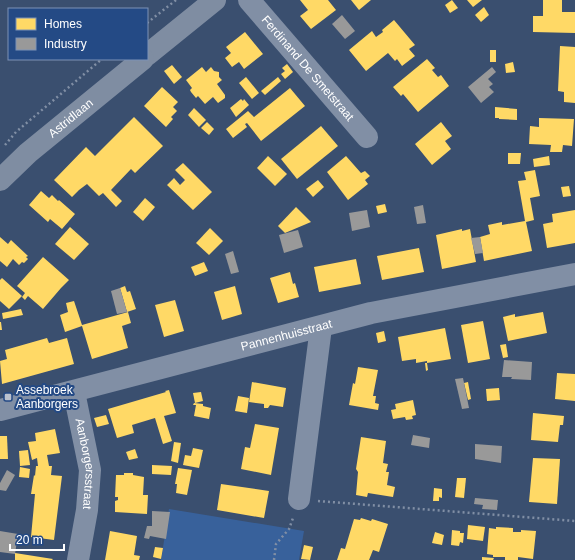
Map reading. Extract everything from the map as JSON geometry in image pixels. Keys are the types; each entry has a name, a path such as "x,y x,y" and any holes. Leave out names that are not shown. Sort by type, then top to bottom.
{"main road":[{"path":"148,54 215,0"},
{"name":"Astridlaan","path":"0,180 28,152 141,60"}],"street":[{"name":"Ferdinand De Smetstraat","path":"250,0 367,137"},
{"name":"Pannenhuisstraat","path":"0,410 371,314 575,274"},
{"path":"299,499 321,327"},
{"name":"Aanborgersstraat","path":"74,392 90,470 87,510 78,560"}],"path":[{"path":"148,22 176,0"},
{"path":"4,147 16,132 101,60"},
{"path":"274,560 276,544 289,529 299,499 575,521"}],"shaded area":[{"path":"169,509 304,531 299,560 161,560"}],"building: Homes":[{"path":"300,0 328,0 336,10 311,29 300,16 308,10"},
{"path":"351,0 371,0 359,10"},
{"path":"452,0 458,8 450,13 445,5"},
{"path":"467,0 482,0 473,7"},
{"path":"543,0 562,0 562,12 575,12 575,33 533,32 533,16 543,16"},
{"path":"484,7 489,15 481,22 475,15"},
{"path":"394,20 415,45 409,49 415,56 402,66 397,59 395,61 388,53 366,71 349,50 372,31 376,37"},
{"path":"245,32 263,54 244,69 239,62 232,67 225,58 231,53 226,47"},
{"path":"560,46 575,47 575,103 564,102 564,92 558,91"},
{"path":"490,50 496,50 496,62 490,62"},
{"path":"427,59 435,68 432,70 438,77 441,75 449,86 418,112 403,94 401,96 393,87"},
{"path":"513,62 515,72 506,73 505,64"},
{"path":"287,64 293,72 285,79 281,74 285,71 282,68"},
{"path":"172,65 182,77 174,84 164,71"},
{"path":"202,67 206,72 211,67 214,71 219,72 219,77 222,80 217,84 225,95 225,98 218,103 213,97 205,104 198,96 196,98 190,90 192,88 186,80"},
{"path":"246,77 259,93 252,99 239,83"},
{"path":"278,77 281,81 265,95 261,91"},
{"path":"162,87 178,102 173,107 177,111 171,117 173,119 166,127 144,106"},
{"path":"290,88 305,106 261,141 247,123 245,124 247,127 233,138 226,129 248,111 254,117"},
{"path":"241,99 243,101 244,99 249,105 236,117 230,108"},
{"path":"495,107 517,109 517,120 495,118"},
{"path":"194,108 206,120 199,127 188,115"},
{"path":"134,117 163,146 135,173 131,169 111,190 122,201 116,207 103,193 99,196 87,184 72,197 54,180 86,147 95,156"},
{"path":"539,118 574,119 572,146 563,145 562,152 550,152 551,145 529,144 530,126 539,127"},
{"path":"207,122 214,129 209,135 201,128"},
{"path":"441,122 452,136 445,141 451,149 432,165 415,144"},
{"path":"321,126 338,146 297,179 281,159"},
{"path":"508,153 521,153 520,164 508,164"},
{"path":"268,156 287,174 275,186 257,168"},
{"path":"346,156 361,173 365,171 370,176 365,180 368,184 348,200 327,172"},
{"path":"549,156 550,165 534,167 533,159"},
{"path":"183,163 212,192 193,210 167,185 174,178 180,185 185,180 175,170"},
{"path":"535,170 540,196 530,198 534,220 526,222 532,251 484,261 480,237 490,234 488,225 502,222 502,225 525,221 518,181 526,180 524,172"},
{"path":"318,180 324,187 313,197 306,189"},
{"path":"569,186 571,196 563,197 561,187"},
{"path":"41,191 49,198 52,195 75,214 62,229 50,219 48,222 29,205"},
{"path":"145,198 155,207 143,221 133,212"},
{"path":"385,204 387,212 378,214 376,206"},
{"path":"296,207 311,222 285,233 278,226"},
{"path":"575,210 575,243 547,248 543,224 553,222 552,214"},
{"path":"70,227 89,244 74,260 55,244"},
{"path":"210,228 223,241 209,255 196,243"},
{"path":"462,229 462,231 470,229 476,262 442,269 436,235"},
{"path":"0,237 8,244 11,240 28,256 26,257 28,259 19,265 13,259 7,267 0,261"},
{"path":"419,248 424,272 382,280 377,256"},
{"path":"43,257 69,280 43,309 28,296 25,300 22,297 25,293 17,286"},
{"path":"356,259 361,284 319,292 314,267"},
{"path":"204,262 208,271 195,276 191,267"},
{"path":"290,272 293,284 295,283 299,297 278,303 270,278"},
{"path":"2,278 22,296 9,309 0,301 0,280"},
{"path":"125,286 127,292 130,291 136,309 127,312 120,288"},
{"path":"235,286 242,314 222,320 214,292"},
{"path":"175,300 184,331 164,337 155,305"},
{"path":"74,301 82,325 128,312 131,323 122,326 128,348 92,359 82,326 65,332 60,315 68,312 66,303"},
{"path":"21,309 23,315 3,319 2,313"},
{"path":"543,312 547,333 508,341 503,317 515,314 515,317"},
{"path":"483,321 490,359 468,363 461,325"},
{"path":"1,322 2,330 0,330"},
{"path":"445,328 451,359 427,363 427,361 416,363 416,359 402,361 398,337"},
{"path":"384,331 386,341 378,343 376,333"},
{"path":"47,338 49,343 67,338 74,364 2,384 0,361 7,359 5,350"},
{"path":"506,344 508,357 503,358 500,345"},
{"path":"425,363 427,363 428,370 426,371"},
{"path":"358,367 378,370 373,396 376,396 375,403 379,404 378,410 349,405"},
{"path":"557,373 575,374 575,401 555,399"},
{"path":"252,382 286,388 283,407 270,405 268,408 264,408 264,404 249,402"},
{"path":"468,382 471,399 468,400 464,383"},
{"path":"499,388 500,400 487,401 486,389"},
{"path":"169,390 176,413 164,416 172,441 163,444 155,418 132,425 134,433 117,438 108,409"},
{"path":"201,392 203,401 195,403 193,393"},
{"path":"238,396 249,398 247,413 235,411"},
{"path":"413,400 416,415 412,416 413,419 406,420 405,417 393,419 391,410 396,409 395,404"},
{"path":"194,403 203,404 203,406 211,408 209,419 194,416 196,405 193,405"},
{"path":"533,413 564,416 563,425 560,425 558,442 531,440"},
{"path":"106,415 109,424 97,427 94,418"},
{"path":"255,424 279,428 271,475 241,469 245,447 250,448"},
{"path":"55,429 60,453 47,455 49,466 52,466 51,475 62,476 54,540 31,537 35,494 31,494 36,466 38,466 37,458 32,460 28,442 36,441 35,433"},
{"path":"0,436 7,436 8,459 0,459"},
{"path":"361,437 386,441 383,463 388,464 386,472 389,472 387,485 395,487 393,497 368,493 367,497 356,495 358,472 356,469"},
{"path":"174,442 181,443 178,463 171,461"},
{"path":"193,448 203,450 199,468 183,465 185,455 191,456"},
{"path":"135,449 138,458 129,460 126,452"},
{"path":"28,450 30,465 20,466 19,451"},
{"path":"533,458 560,459 557,504 529,502"},
{"path":"152,465 172,466 171,475 152,474"},
{"path":"20,467 30,469 29,478 19,477"},
{"path":"178,468 192,470 187,495 176,493 177,484 175,484"},
{"path":"124,473 133,473 133,475 144,477 143,495 148,495 147,514 115,512 115,501 118,500 118,497 115,497 116,475 124,475"},
{"path":"457,478 466,478 464,498 455,497"},
{"path":"221,484 269,491 264,518 217,510"},
{"path":"434,488 442,489 442,498 439,497 439,501 433,501"},
{"path":"361,518 371,521 372,519 388,524 379,552 373,550 369,560 337,560 341,548 345,549 354,519 360,520"},
{"path":"468,525 485,527 483,541 467,539"},
{"path":"496,527 513,528 513,532 521,532 521,530 536,531 533,559 518,557 518,560 505,560 505,557 493,557 493,555 487,554 489,528 496,529"},
{"path":"452,530 464,533 463,543 460,542 459,546 451,545"},
{"path":"110,531 137,536 134,555 140,556 139,560 105,560"},
{"path":"435,532 444,535 442,545 432,543"},
{"path":"304,545 313,547 310,560 301,559"},
{"path":"155,547 163,548 161,559 153,557"},
{"path":"15,553 53,559 15,560"},
{"path":"482,557 494,558 493,560 482,560"}],"building: Industry":[{"path":"342,15 355,31 345,39 332,24"},
{"path":"492,67 496,72 488,79 493,84 489,87 494,92 481,103 468,87"},
{"path":"423,205 426,223 417,224 414,207"},
{"path":"367,210 370,227 352,231 349,213"},
{"path":"298,230 303,247 284,253 279,235"},
{"path":"480,237 483,253 475,254 471,238"},
{"path":"233,251 239,272 231,274 225,254"},
{"path":"120,288 127,312 117,314 111,291"},
{"path":"504,360 532,362 531,380 502,377"},
{"path":"463,378 469,408 462,409 455,379"},
{"path":"413,435 430,438 429,448 411,445"},
{"path":"475,444 502,446 501,463 475,459"},
{"path":"7,470 15,475 6,491 0,490 0,483"},
{"path":"475,498 498,500 497,510 482,509 483,505 474,504"},
{"path":"152,511 170,512 166,539 150,536 149,539 144,538 147,526 152,526"},
{"path":"0,531 18,534 15,554 0,552"}],"place":[{"name":"Assebroek Aanborgers","path":"8,397"}]}
